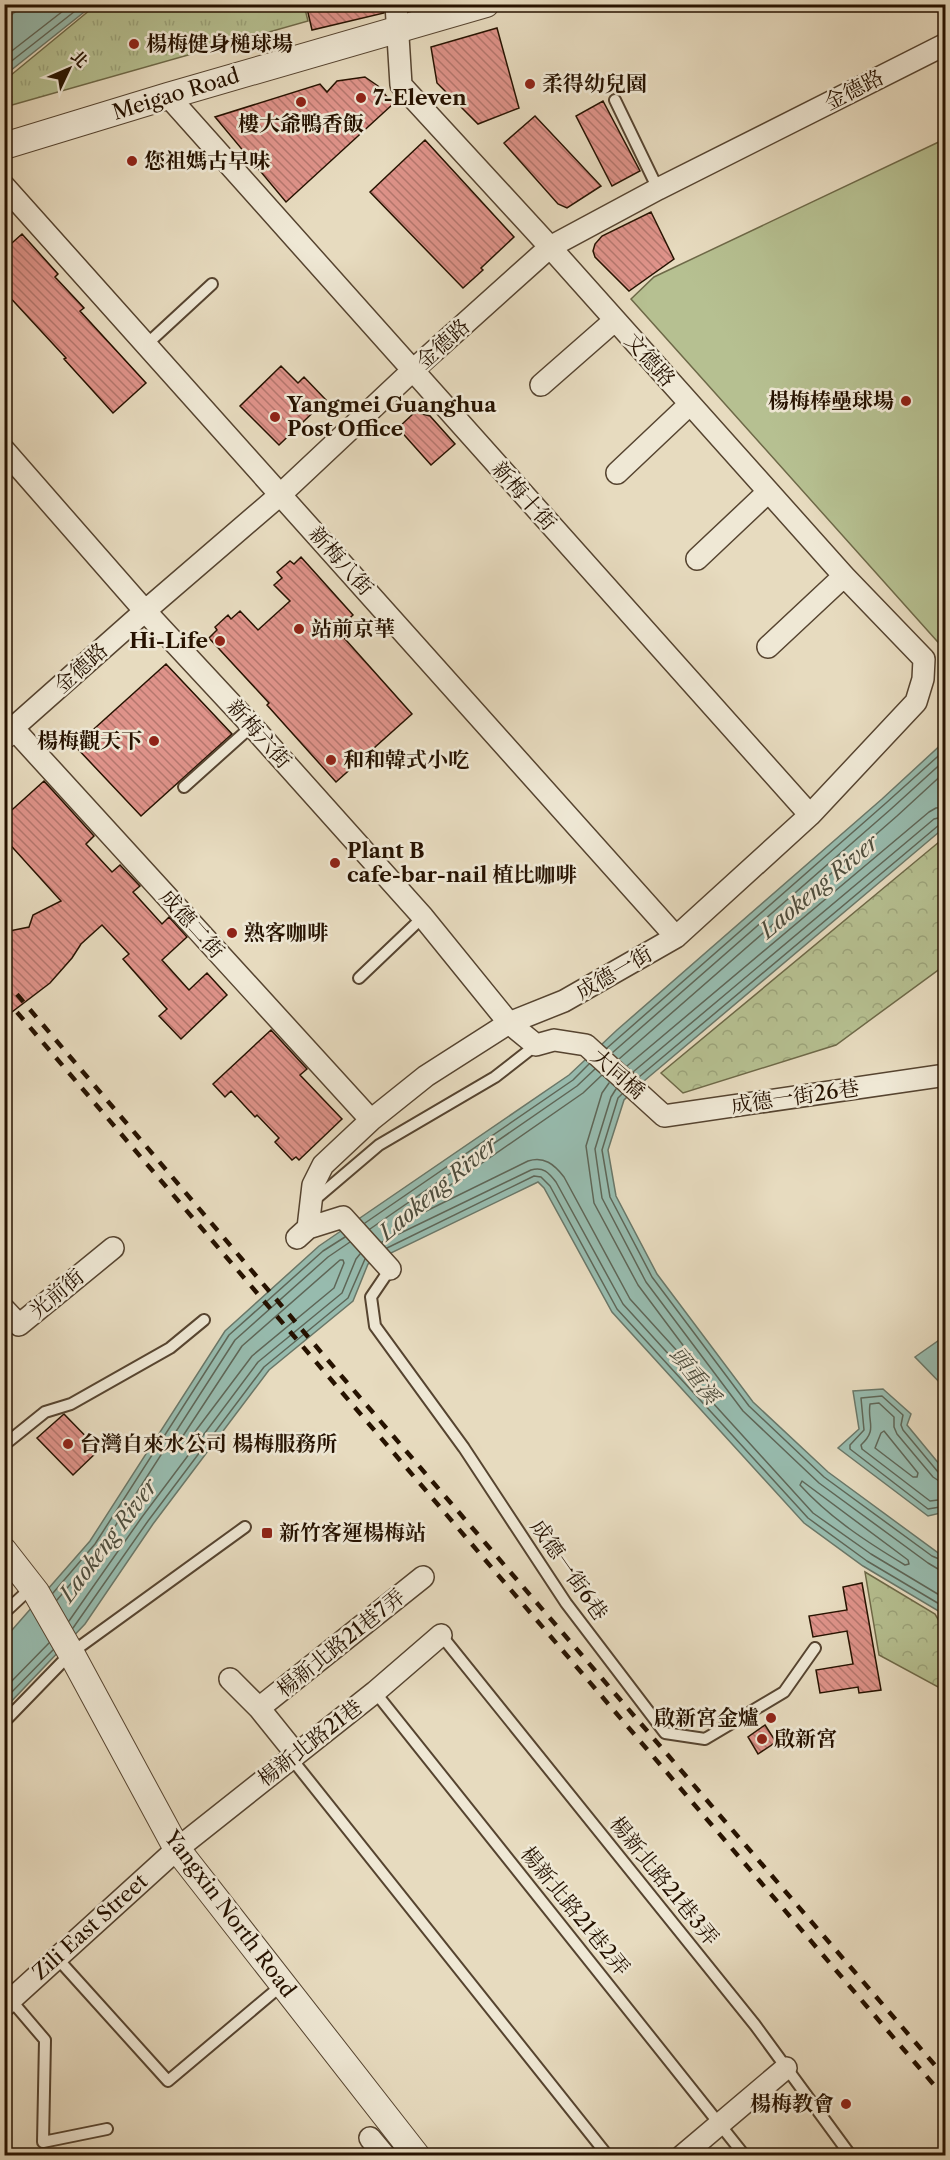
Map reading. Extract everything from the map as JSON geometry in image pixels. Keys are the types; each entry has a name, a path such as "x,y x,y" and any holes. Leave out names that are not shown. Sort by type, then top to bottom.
{"street":[{"name":"Meigao Road","path":"4,146 168,96 396,17 486,4"},
{"name":"文德路","path":"396,17 401,85 550,247 844,576 924,659 923,679"},
{"name":"金德路","path":"9,732 145,611 281,495 412,371 550,247 658,189 945,44"},
{"name":"新梅十街","path":"168,96 810,815"},
{"name":"新梅八街","path":"4,186 676,937"},
{"path":"541,385 614,321"},
{"path":"617,473 690,404"},
{"name":"新梅六街","path":"5,453 423,917 509,1023"},
{"path":"697,560 768,492"},
{"path":"768,647 844,576"},
{"name":"成德一街","path":"390,1269 343,1217 303,1233 313,1185 323,1165 370,1120 426,1076 509,1023 564,1001 676,937 810,815 916,702 923,679"},
{"name":"成德二街","path":"9,732 370,1120"},
{"path":"509,1023 536,1045"},
{"name":"大同橋","path":"536,1045 554,1040 586,1046 650,1102"},
{"name":"成德一街26巷","path":"650,1102 664,1116 945,1075"},
{"name":"光前街","path":"4,1309 19,1325 112,1248"},
{"name":"Yangxin North Road","path":"4,1551 34,1589 72,1653 177,1850 417,2156"},
{"name":"楊新北路21巷7弄","path":"259,1708 423,1577"},
{"name":"楊新北路21巷","path":"177,1850 375,1692 441,1635"},
{"name":"楊新北路21巷7弄","path":"230,1678 259,1708 294,1756"},
{"name":"Zili East Street","path":"7,2002 177,1850"},
{"path":"682,2156 786,2068"},
{"path":"370,2138 385,2156"}],"lane":[{"path":"615,100 658,189"},
{"path":"147,344 212,284"},
{"path":"184,787 252,726"},
{"path":"359,978 423,917"},
{"path":"309,1204 379,1145 495,1077 536,1045"},
{"name":"成德一街6巷","path":"390,1269 371,1297 375,1326 464,1448 566,1603 664,1733 705,1739 784,1692 815,1648"},
{"path":"4,1444 45,1412 71,1404 170,1348 204,1320"},
{"path":"4,1722 72,1653 245,1527"},
{"path":"4,1613 34,1589"},
{"name":"楊新北路21巷3弄","path":"441,1635 755,2025 851,2156"},
{"name":"楊新北路21巷2弄","path":"375,1692 745,2156"},
{"path":"294,1756 608,2156"},
{"path":"57,1958 168,2081 282,1985"},
{"path":"7,2002 45,2040 43,2142 107,2129"}],"green space":[{"path":"96,5 304,5 308,21 5,107 5,80"},
{"path":"945,139 945,650 631,299 654,277"},
{"path":"945,837 945,965 836,1045 683,1093 661,1073"},
{"path":"865,1572 935,1614 945,1631 945,1694 942,1689 879,1655"}],"water":[{"path":"24,5 93,5 5,75 5,20"},
{"path":"945,741 945,827 624,1100 608,1150 616,1196 657,1274 753,1402 828,1472 945,1558 945,1615 863,1566 804,1523 612,1312 544,1188 538,1182 368,1264 353,1301 269,1370 153,1524 85,1624 5,1708 5,1638 90,1541 225,1331 319,1246 569,1075"},
{"path":"945,1336 945,1388 915,1357"},
{"path":"883,1389 911,1414 907,1425 945,1471 945,1512 928,1516 838,1448 859,1429 853,1391"}],"building":[{"path":"306,4 383,4 384,13 312,30"},
{"path":"497,28 519,108 478,124 437,83 431,47"},
{"path":"365,77 378,86 393,104 286,202 215,117 320,84 327,92 337,81"},
{"path":"603,101 640,171 612,186 576,116"},
{"path":"535,116 601,186 567,208 558,204 504,143"},
{"path":"425,140 514,237 463,288 370,192"},
{"path":"651,212 674,259 629,291 595,257 593,251 595,244 602,236"},
{"path":"22,234 58,274 55,277 84,308 80,311 146,383 113,413 4,291 4,250"},
{"path":"281,366 298,383 304,377 326,400 279,445 240,406"},
{"path":"415,412 430,416 455,444 431,465 398,428"},
{"path":"301,557 353,615 337,630 412,714 336,782 267,705 269,703 209,638 217,630 215,627 228,615 231,619 240,611 258,630 290,601 274,585 282,578 277,572 290,561 294,564"},
{"name":"楊梅觀天下","path":"166,664 232,734 141,816 75,746"},
{"path":"44,781 94,836 86,844 112,872 120,865 140,886 133,892 162,924 169,917 187,937 162,960 189,990 207,973 227,995 181,1039 159,1016 167,1009 123,959 129,954 102,925 81,944 50,983 4,1018 4,932 29,927 33,915 61,901 4,838 4,817"},
{"path":"271,1030 307,1069 300,1075 342,1119 299,1160 296,1157 292,1160 275,1142 279,1138 231,1091 225,1097 213,1084"},
{"name":"台灣自來水公司 楊梅服務所","path":"64,1414 99,1450 73,1475 37,1438"},
{"path":"862,1583 881,1690 859,1693 858,1687 820,1693 816,1670 853,1664 847,1631 813,1637 809,1616 847,1610 843,1587"},
{"name":"啟新宮","path":"765,1725 776,1742 758,1754 748,1737"}],"railway":[{"path":"4,979 326,1358 946,2078"},
{"path":"4,997 946,2099"}],"place":[{"name":"楊梅健身槌球場","path":"134,44"},
{"name":"柔得幼兒園","path":"530,84"},
{"name":"7-Eleven","path":"361,98"},
{"name":"樓大爺鴨香飯","path":"301,102"},
{"name":"您祖媽古早味","path":"132,161"},
{"name":"楊梅棒壘球場","path":"906,401"},
{"name":"Yangmei Guanghua Post Office","path":"275,417"},
{"name":"站前京華","path":"299,629"},
{"name":"Hi-Life","path":"220,641"},
{"name":"楊梅觀天下","path":"154,741"},
{"name":"和和韓式小吃","path":"331,760"},
{"name":"Plant B cafe-bar-nail 植比咖啡","path":"335,863"},
{"name":"熟客咖啡","path":"232,933"},
{"name":"台灣自來水公司 楊梅服務所","path":"68,1444"},
{"name":"新竹客運楊梅站","path":"267,1533"},
{"name":"啟新宮金爐","path":"771,1718"},
{"name":"啟新宮","path":"762,1739"},
{"name":"楊梅教會","path":"846,2104"}],"water label":[{"name":"Laokeng River","path":"819,886"},
{"name":"Laokeng River","path":"438,1188"},
{"name":"頭重溪","path":"695,1375"},
{"name":"Laokeng River","path":"108,1540"}]}
